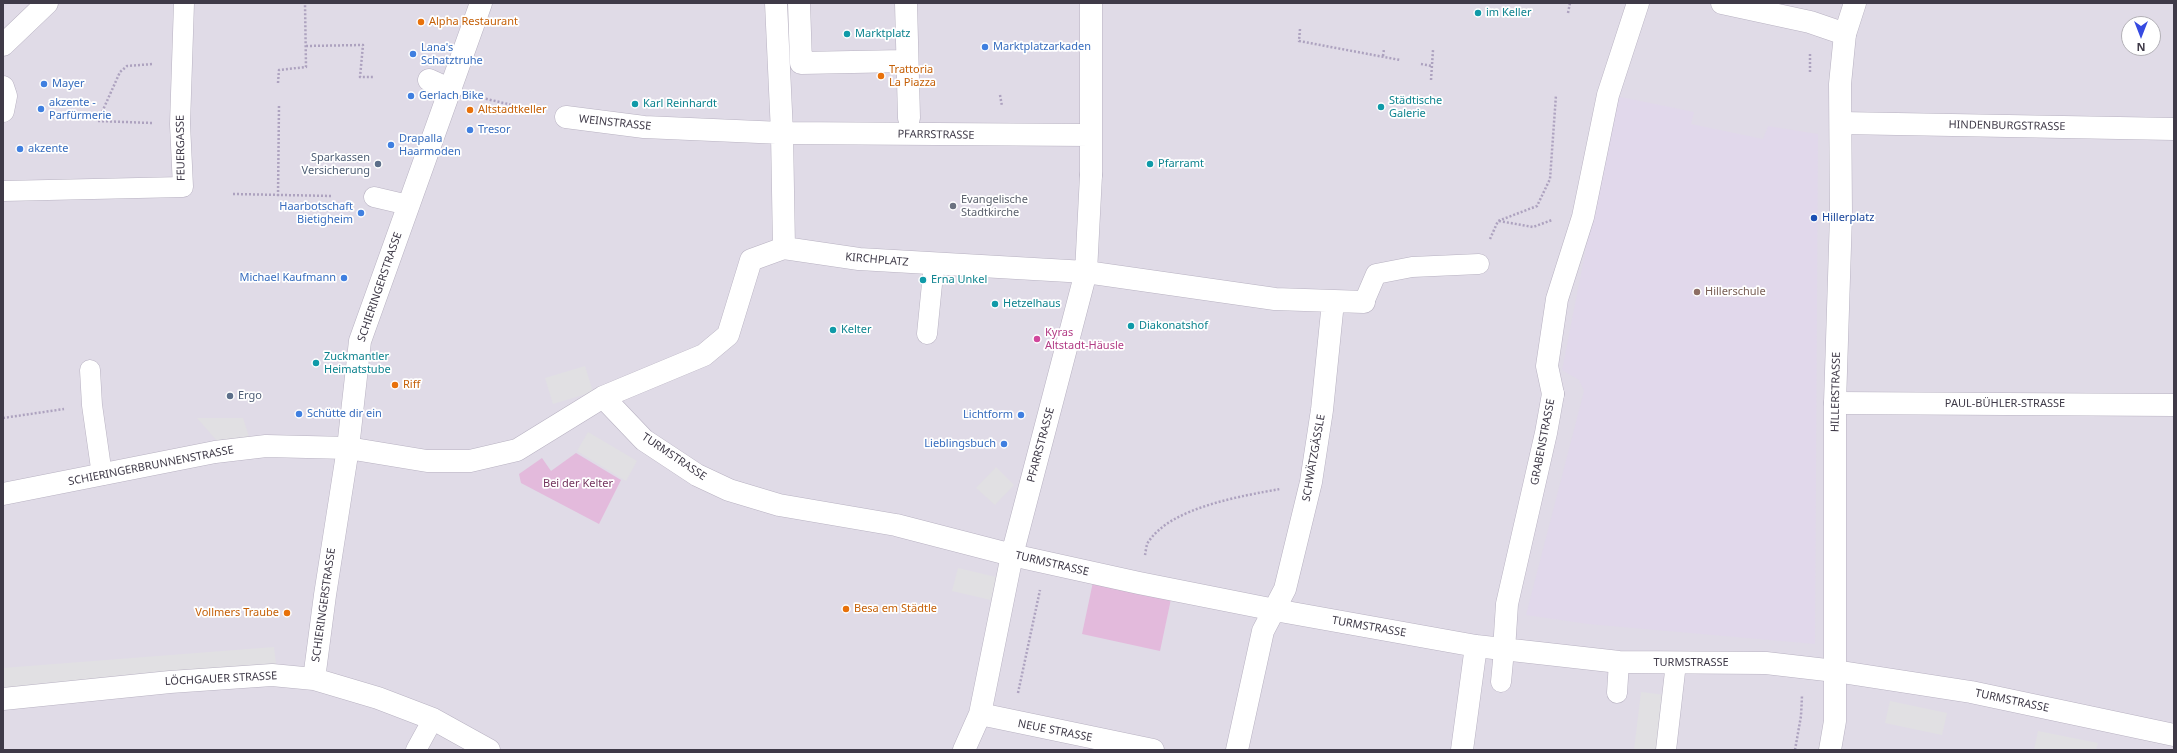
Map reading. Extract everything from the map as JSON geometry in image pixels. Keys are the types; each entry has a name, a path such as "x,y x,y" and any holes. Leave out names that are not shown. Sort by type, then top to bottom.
{"street":[{"path":"3,45 47,3"},
{"name":"SCHIERINGERSTRASSE","path":"314,679 325,595 348,448 360,341 481,3"},
{"path":"348,448 427,461 470,461 517,450 603,396 704,354 728,335 751,260 784,248 782,133 776,3"},
{"path":"800,3 802,63 904,61"},
{"path":"902,3 907,108 906,3"},
{"name":"PFARRSTRASSE","path":"964,750 980,714 1012,555 1086,272 1091,175 1091,3"},
{"name":"GRABENSTRASSE","path":"1504,650 1508,604 1546,433 1553,394 1547,366 1557,299 1583,217 1608,95 1638,3"},
{"path":"1722,3 1810,22 1845,34"},
{"name":"HILLERSTRASSE","path":"1830,750 1835,721 1835,403 1841,215 1840,84 1845,34 1855,3"},
{"path":"429,80 451,90"},
{"path":"3,87 6,96 3,111"},
{"name":"WEINSTRASSE","path":"566,117 644,127 782,133"},
{"name":"HINDENBURGSTRASSE","path":"1841,123 2174,129"},
{"name":"PFARRSTRASSE","path":"782,133 1090,135"},
{"name":"KIRCHPLATZ","path":"784,248 859,259 1086,272"},
{"path":"1086,272 1275,299 1364,302"},
{"name":"SCHWÄTZGÄSSLE","path":"1237,750 1263,631 1285,589 1311,482 1322,410 1333,302"},
{"name":"TURMSTRASSE","path":"603,396 644,440 697,475 729,490 779,506 896,525 1012,555 1139,583 1275,610 1476,646 1619,662 1766,663 1835,671 1971,692 2174,735"},
{"name":"PAUL-BÜHLER-STRASSE","path":"1835,403 2174,405"},
{"name":"SCHIERINGERBRUNNENSTRASSE","path":"3,494 222,451 266,446 348,448"},
{"path":"1462,750 1476,646"},
{"name":"LÖCHGAUER STRASSE","path":"3,699 170,682 272,675 314,679 378,698 433,719 481,748"},
{"name":"NEUE STRASSE","path":"980,714 1153,750"}],"lane":[{"name":"FEUERGASSE","path":"3,191 183,186 180,124 184,3"},
{"path":"374,197 408,205"},
{"path":"927,334 934,264"},
{"path":"1364,302 1376,274 1412,266 1479,264"},
{"path":"90,370 92,405 102,475"},
{"path":"1502,682 1504,650"},
{"path":"1617,693 1619,662"},
{"path":"1666,750 1676,663"},
{"path":"416,750 433,719"}],"path":[{"path":"278,83 279,70 306,67 305,3"},
{"path":"1568,13 1570,3"},
{"path":"1300,29 1299,41 1400,60"},
{"path":"306,46 363,45 360,77 374,77"},
{"path":"1383,56 1384,49"},
{"path":"1431,80 1434,50"},
{"path":"180,124 98,121 120,72 127,66 182,62"},
{"path":"1421,64 1432,66"},
{"name":"WEINSTRASSE","path":"451,90 566,117"},
{"path":"1479,264 1498,221 1537,206 1550,179 1556,95"},
{"path":"278,196 279,105"},
{"path":"233,194 332,196"},
{"path":"1498,221 1533,227 1556,219"},
{"path":"3,418 92,405"},
{"path":"1139,583 1148,541 1169,522 1200,508 1311,482"},
{"path":"1019,692 1041,586"},
{"path":"1795,750 1801,716"}],"shaded area":[{"path":"3,3 2174,3 2174,750 3,750"},
{"name":"Hillerschule","path":"1616,96 1694,112 1691,124 1763,139 1768,126 1818,134 1815,644 1588,624 1526,615 1584,391 1579,380 1562,370"},
{"path":"585,366 593,392 553,404 545,378"},
{"path":"197,418 243,418 251,443 217,441"},
{"path":"588,432 637,461 626,481 577,451"},
{"path":"996,467 1014,485 995,505 976,488"},
{"path":"958,568 996,577 991,600 952,591"},
{"path":"274,647 276,664 115,676 3,689 3,668"},
{"path":"1641,692 1665,695 1659,750 1634,750"},
{"path":"1890,701 1947,713 1942,735 1885,723"},
{"path":"2038,731 2098,743 2096,750 2034,750"}],"green space":[{"name":"Bei der Kelter","path":"576,453 621,480 599,524 521,483 519,474 542,458 551,471"},
{"path":"1093,582 1171,599 1160,651 1082,634"}],"place":[{"name":"im Keller","path":"1478,13"},
{"name":"Alpha Restaurant","path":"421,22"},
{"name":"Marktplatz","path":"847,34"},
{"name":"Marktplatzarkaden","path":"985,47"},
{"name":"Lana's Schatztruhe","path":"413,54"},
{"name":"Trattoria La Piazza","path":"881,76"},
{"name":"Mayer","path":"44,84"},
{"name":"Gerlach Bike","path":"411,96"},
{"name":"Karl Reinhardt","path":"635,104"},
{"name":"Städtische Galerie","path":"1381,107"},
{"name":"akzente - Parfürmerie","path":"41,109"},
{"name":"Altstadtkeller","path":"470,110"},
{"name":"Tresor","path":"470,130"},
{"name":"Drapalla Haarmoden","path":"391,145"},
{"name":"akzente","path":"20,149"},
{"name":"Sparkassen Versicherung","path":"378,164"},
{"name":"Pfarramt","path":"1150,164"},
{"name":"Evangelische Stadtkirche","path":"953,206"},
{"name":"Haarbotschaft Bietigheim","path":"361,213"},
{"name":"Hillerplatz","path":"1814,218"},
{"name":"Michael Kaufmann","path":"344,278"},
{"name":"Erna Unkel","path":"923,280"},
{"name":"Hillerschule","path":"1697,292"},
{"name":"Hetzelhaus","path":"995,304"},
{"name":"Diakonatshof","path":"1131,326"},
{"name":"Kelter","path":"833,330"},
{"name":"Kyras Altstadt-Häusle","path":"1037,339"},
{"name":"Zuckmantler Heimatstube","path":"316,363"},
{"name":"Riff","path":"395,385"},
{"name":"Ergo","path":"230,396"},
{"name":"Schütte dir ein","path":"299,414"},
{"name":"Lichtform","path":"1021,415"},
{"name":"Lieblingsbuch","path":"1004,444"},
{"name":"Besa em Städtle","path":"846,609"},
{"name":"Vollmers Traube","path":"287,613"}]}
